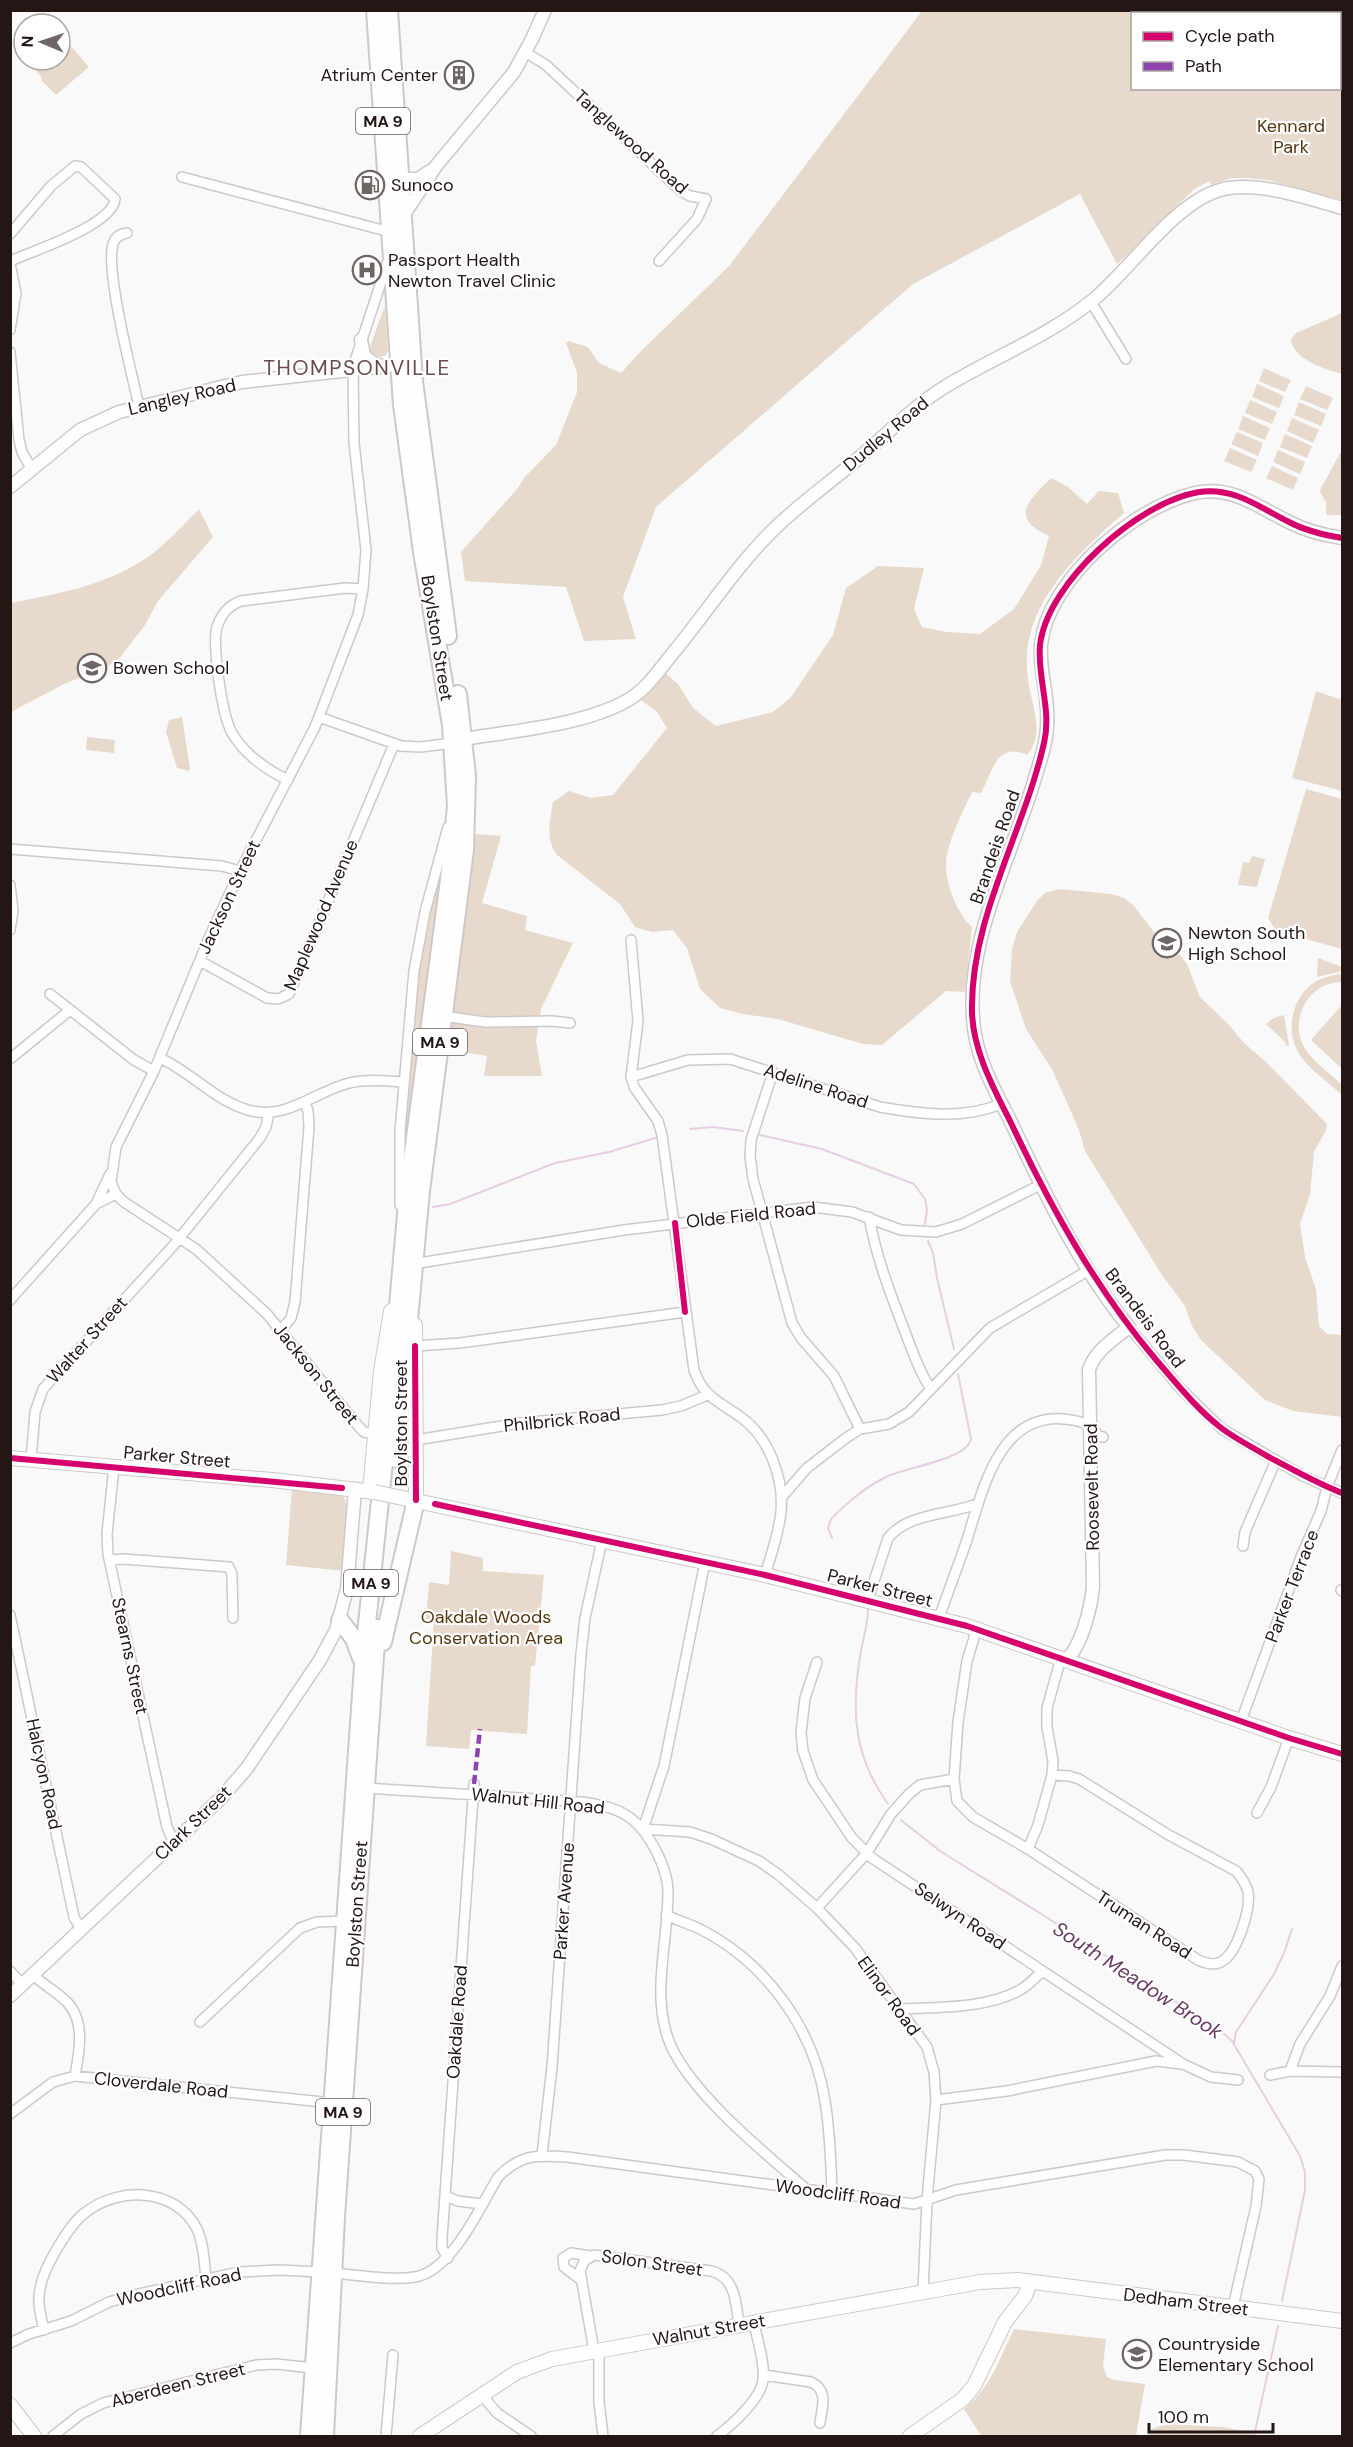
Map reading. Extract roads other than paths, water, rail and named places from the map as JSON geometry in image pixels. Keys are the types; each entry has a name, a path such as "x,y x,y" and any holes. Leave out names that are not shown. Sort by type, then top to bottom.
{"highway":[{"name":"Boylston Street","path":"309,2436 313,2368 326,2272 373,1681 401,1413 405,1260 443,1016 466,836 467,776 458,741 441,589 399,365 375,10"},
{"name":"Boylston Street","path":"389,10 403,216 399,365"},
{"name":"Boylston Street","path":"325,2436 326,2272 332,2103 363,1662 405,1260 450,880 458,741"},
{"path":"373,1681 416,1500"},
{"path":"340,1620 355,1642 363,1662"}],"main road":[{"name":"Boylston Street","path":"405,1260 415,1346 416,1500"},
{"name":"Boylston Street","path":"372,1491 381,1369 405,1260"},
{"name":"Parker Street","path":"10,1458 372,1491 765,1575 977,1628 1067,1659 1116,1679 1342,1754"},
{"name":"Walnut Street","path":"420,2436 508,2378 534,2365 561,2357 980,2282 1024,2281"},
{"name":"Dedham Street","path":"1024,2281 1342,2321"},
{"path":"910,2436 963,2399 974,2386 1012,2311 1024,2281"},
{"path":"10,2405 34,2436"}],"street":[{"path":"403,216 436,166 507,81 525,52 544,10"},
{"name":"Tanglewood Road","path":"525,52 546,65 681,191 690,196 706,199 697,219 659,261"},
{"path":"10,234 51,186 75,166 81,167 115,200 113,207 89,227 10,262 16,293 10,330"},
{"path":"400,179 420,178 436,166"},
{"path":"182,177 390,232"},
{"name":"Dudley Road","path":"319,717 394,744 420,747 576,719 601,712 631,699 653,678 750,556 802,505 915,408 944,388 1091,302 1190,206 1221,189 1235,188 1273,191 1342,208"},
{"path":"127,233 114,241 112,260 123,332 139,406"},
{"name":"Jackson Street","path":"376,1434 364,1432 358,1427 282,1329 236,1285 180,1238 130,1207 116,1194 111,1182 111,1171 116,1148 160,1058 240,871 319,717 352,632 363,589 366,539 354,448 353,370 391,252"},
{"path":"1091,302 1126,359"},
{"path":"361,340 362,352 366,359 375,364 399,365"},
{"path":"10,352 20,446 32,470"},
{"name":"Langley Road","path":"10,487 87,426 139,406 242,382 399,365"},
{"name":"Brandeis Road","path":"1342,538 1317,534 1232,493 1197,492 1156,509 1119,532 1085,562 1059,596 1046,622 1041,642 1041,674 1047,715 1045,738 1020,824 991,903 980,945 972,1012 976,1038 1001,1104 1074,1246 1118,1314 1179,1387 1222,1429 1276,1460 1342,1493"},
{"path":"288,780 258,763 239,743 228,726 220,697 216,641 218,626 228,608 241,601 345,588 363,589"},
{"name":"Maplewood Avenue","path":"200,961 267,998 278,999 289,994 394,744"},
{"path":"405,1260 399,1155 410,1005 421,932 456,799"},
{"path":"10,849 222,866 240,871"},
{"path":"10,885 13,911 10,930"},
{"path":"632,940 638,1021 631,1077 634,1087 658,1121 662,1135 693,1370 707,1395 758,1432 774,1467 781,1498 781,1513 765,1575"},
{"path":"50,994 134,1060 154,1071"},
{"path":"10,1059 70,1010"},
{"path":"443,1016 485,1022 570,1023"},
{"path":"160,1058 231,1103 254,1111 269,1112 305,1103 334,1088 354,1082 368,1080 404,1083"},
{"name":"Adeline Road","path":"631,1077 662,1066 701,1058 730,1059 880,1107 920,1113 970,1113 1001,1104"},
{"path":"773,1072 751,1140 753,1179 792,1323 801,1338 834,1376 860,1429"},
{"path":"282,1329 291,1318 295,1302 309,1127 305,1103"},
{"name":"Walter Street","path":"31,1460 35,1412 43,1389 180,1238 260,1138 266,1127 269,1112"},
{"path":"10,1300 96,1204 111,1171"},
{"name":"Olde Field Road","path":"405,1260 675,1223 825,1207 869,1217 901,1230 936,1232 962,1224 1042,1184"},
{"path":"96,1204 116,1194"},
{"path":"869,1217 872,1236 888,1289 922,1375 931,1389"},
{"path":"781,1498 807,1468 860,1429 889,1424 901,1419 990,1328 1089,1270"},
{"path":"415,1346 460,1343 685,1312"},
{"name":"Roosevelt Road","path":"1067,1659 1074,1652 1091,1604 1093,1587 1089,1369 1100,1351 1129,1327"},
{"name":"Philbrick Road","path":"416,1440 520,1423 662,1410 681,1406 707,1395"},
{"path":"939,1618 966,1541 976,1504 999,1452 1009,1439 1023,1428 1046,1419 1072,1420 1091,1425 1098,1436 1103,1437"},
{"name":"Parker Terrace","path":"1241,1721 1342,1450"},
{"path":"1243,1546 1245,1532 1276,1460"},
{"name":"Stearns Street","path":"114,1467 107,1534 110,1560 167,1827 174,1843"},
{"path":"340,1620 348,1590 355,1489"},
{"path":"868,1600 888,1538 895,1530 920,1519 976,1504"},
{"name":"Parker Avenue","path":"542,2155 552,2067 580,1654 585,1618 602,1540"},
{"path":"110,1560 124,1559 229,1567 232,1574 233,1618"},
{"path":"643,1829 664,1766 705,1562"},
{"name":"Halcyon Road","path":"10,1615 74,1917 81,1930"},
{"name":"Clark Street","path":"10,1996 174,1843 221,1798 244,1772 320,1660 340,1620"},
{"name":"Truman Road","path":"977,1628 967,1661 962,1694 954,1779 957,1801 973,1817 1028,1849 1198,1960 1213,1964 1222,1962 1236,1944 1245,1921 1248,1902 1244,1881 1236,1871 1167,1834 1079,1779 1052,1775"},
{"path":"1028,1849 1038,1825 1052,1775 1053,1761 1047,1727 1047,1708 1059,1665 1067,1659"},
{"name":"Selwyn Road","path":"817,1662 808,1682 803,1705 802,1751 813,1780 827,1803 867,1853 1183,2064 1211,2077 1238,2080"},
{"path":"1257,1814 1271,1787 1289,1738"},
{"path":"817,1908 867,1853 891,1814 910,1793 926,1784 954,1779"},
{"name":"Oakdale Road","path":"448,2258 441,2243 474,1784"},
{"name":"Walnut Hill Road","path":"366,1788 571,1801 606,1806 624,1814 643,1829 661,1859 666,1877 668,1892 661,2010 665,2030 673,2049 691,2076 738,2128 806,2188"},
{"name":"Elinor Road","path":"643,1829 690,1832 738,1850 779,1875 817,1908 855,1948 927,2047 932,2058 936,2100 927,2200 923,2292"},
{"path":"666,1915 700,1929 732,1949 758,1970 781,1996 810,2048 825,2099 831,2143 832,2192"},
{"path":"200,2022 300,1928 317,1922 344,1921"},
{"path":"1290,2071 1299,2044 1330,1996 1342,1966"},
{"path":"10,1971 23,1984"},
{"path":"900,2009 967,2005 995,1999 1019,1991 1042,1971"},
{"name":"Cloverdale Road","path":"33,1975 63,1998 74,2013 80,2043 75,2076 332,2103"},
{"path":"936,2100 1007,2091 1156,2061 1183,2064"},
{"path":"1270,2075 1290,2071 1342,2072"},
{"path":"10,2114 53,2082 75,2076"},
{"name":"Woodcliff Road","path":"10,2343 71,2321 118,2299 206,2278 270,2270 415,2277 433,2271 448,2258 498,2177 519,2160 542,2155 914,2204 956,2190 1165,2155 1184,2155 1238,2162 1256,2171 1259,2179 1256,2206 1233,2307"},
{"path":"44,2330 39,2303 43,2278 75,2223 90,2209 108,2200 142,2194 158,2197 178,2206 189,2217 199,2234 206,2278"},
{"path":"445,2196 482,2204"},
{"path":"580,2280 564,2267 563,2258 571,2253 590,2256"},
{"name":"Solon Street","path":"603,2436 596,2350 580,2280 581,2267 590,2256 598,2254 722,2274 732,2288 747,2324 764,2375"},
{"path":"386,2436 393,2355"},
{"name":"Aberdeen Street","path":"53,2436 88,2410 118,2399 256,2365 276,2364 313,2368"},
{"path":"717,2436 756,2396 762,2386 764,2375 818,2385 824,2396 820,2423"},
{"path":"482,2396 497,2413 531,2436"}],"waterway":[{"name":"South Meadow Brook","path":"690,1129 713,1127 743,1131"},
{"name":"South Meadow Brook","path":"760,1135 822,1149 914,1184 925,1199 927,1210 925,1224"},
{"name":"South Meadow Brook","path":"433,1207 450,1204 555,1163 609,1152 655,1138"},
{"name":"South Meadow Brook","path":"928,1241 933,1253 954,1349"},
{"name":"South Meadow Brook","path":"832,1538 828,1528 831,1519 864,1490 895,1473 947,1458 967,1446 971,1439 958,1374"},
{"name":"South Meadow Brook","path":"868,1610 857,1677 856,1715 858,1734 868,1769 888,1804"},
{"name":"South Meadow Brook","path":"901,1820 940,1851 1043,1915 1222,2032 1232,2041 1300,2156 1305,2172 1305,2190 1282,2301"},
{"path":"1234,2043 1236,2032 1274,1974 1292,1929"},
{"name":"South Meadow Brook","path":"1254,2436 1278,2326"}],"place":[{"name":"Atrium Center","path":"459,75"},
{"name":"Sunoco","path":"370,185"},
{"name":"Passport Health Newton Travel Clinic","path":"367,270"},
{"name":"Bowen School","path":"92,668"},
{"name":"Newton South High School","path":"1167,943"},
{"name":"Countryside Elementary School","path":"1137,2354"}],"district":[{"name":"THOMPSONVILLE","path":"357,368"}],"park label":[{"name":"Kennard Park","path":"1291,136"},
{"name":"Oakdale Woods Conservation Area","path":"486,1627"}]}
